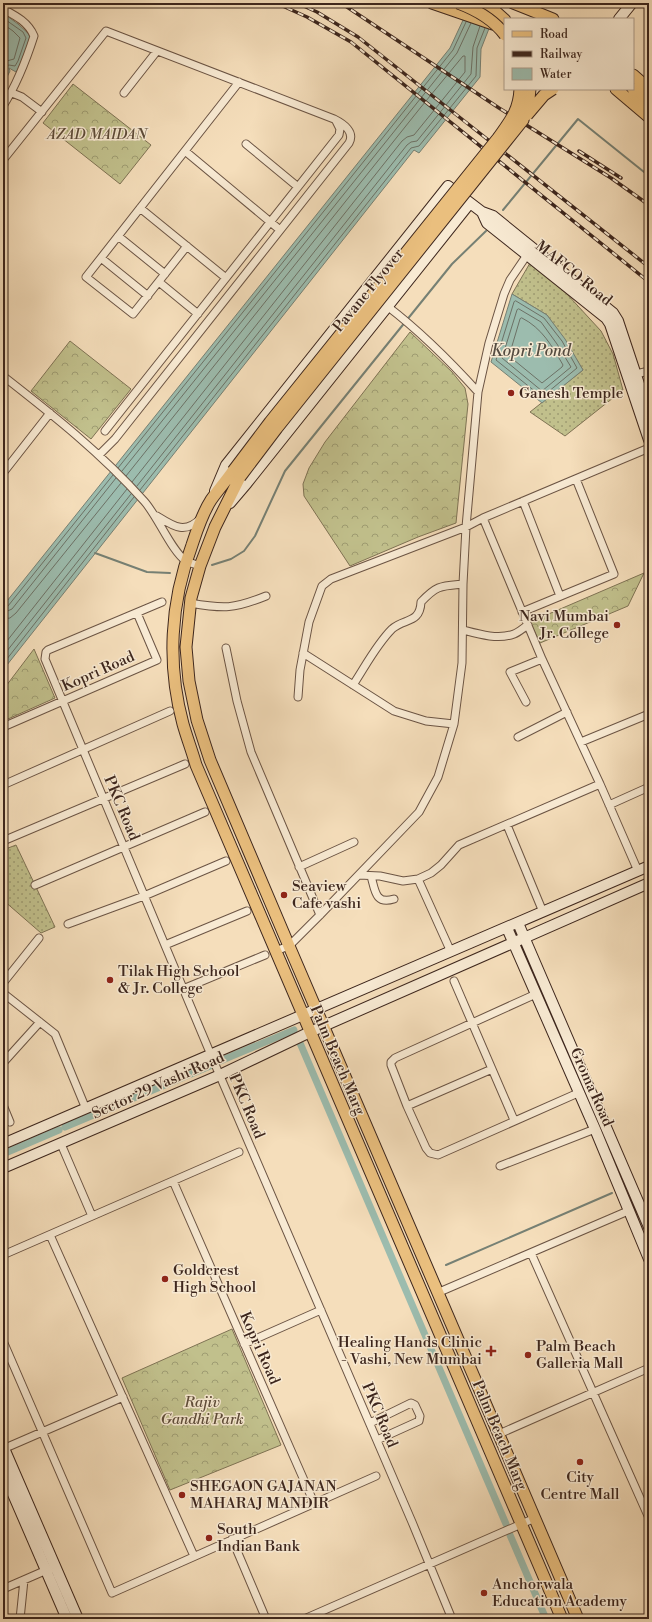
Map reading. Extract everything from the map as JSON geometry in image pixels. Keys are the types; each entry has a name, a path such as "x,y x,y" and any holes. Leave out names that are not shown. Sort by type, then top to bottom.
{"main road":[{"path":"432,3 478,11 490,19 504,34"},
{"path":"482,3 504,19"},
{"path":"513,3 550,18"},
{"path":"620,18 632,3"},
{"path":"457,7 504,28"},
{"path":"634,76 649,89"},
{"name":"Pavane Flyover","path":"224,509 237,474 270,422 498,138 515,115 520,98 520,90"},
{"name":"Pavane Flyover","path":"211,500 237,474 277,428 523,120 530,90"},
{"path":"523,120 544,95 552,90"},
{"path":"617,90 649,117"},
{"path":"634,90 649,103"},
{"name":"MAFCO Road","path":"211,500 226,465 448,186 482,212 493,216 613,312 618,321 649,414"},
{"path":"224,509 247,483 470,203"},
{"name":"MAFCO Road","path":"482,212 487,223 606,318 649,440"},
{"name":"Palm Beach Marg","path":"211,500 202,517 186,561 177,595 172,647 175,683 183,724 196,765 270,953 303,1016 562,1619"},
{"name":"Palm Beach Marg","path":"224,509 215,527 200,566 190,603 186,648 189,681 197,720 210,760 437,1293 578,1619"},
{"name":"Sector 29 Vashi Road","path":"3,1144 649,866"},
{"name":"Sector 29 Vashi Road","path":"3,1168 220,1075 310,1032 649,883"},
{"name":"Groma Road","path":"518,923 649,1227"},
{"name":"Groma Road","path":"507,928 595,1129 649,1259"},
{"path":"3,1448 50,1568 67,1619"},
{"path":"3,1471 50,1568 78,1619"}],"street":[{"path":"3,9 18,16 30,28 34,36 26,63 12,93 3,106"},
{"path":"3,160 106,31 334,119 350,131 350,141 101,457"},
{"path":"124,93 157,51"},
{"path":"187,246 133,314 86,277 239,82"},
{"path":"12,93 22,97 42,112"},
{"path":"105,431 339,135 340,129 334,119"},
{"path":"246,144 298,187"},
{"path":"185,151 280,230"},
{"path":"140,208 226,278"},
{"path":"118,236 165,274"},
{"path":"183,989 289,946 418,812 438,777 454,724 462,663 463,584 466,527 478,392 489,343 504,294 510,280 527,254"},
{"path":"101,258 148,296"},
{"path":"159,282 198,314"},
{"path":"387,306 412,325 435,346 478,392"},
{"path":"636,374 649,371"},
{"path":"3,376 86,442 145,501 175,548 186,561 200,566"},
{"path":"3,473 50,413"},
{"path":"298,697 300,670 309,622 322,586 331,579 466,527 483,518 649,448"},
{"path":"522,612 614,574 576,479"},
{"path":"523,501 560,596"},
{"path":"155,515 171,525 182,528 192,525 202,517"},
{"path":"483,518 542,659 581,742 638,871"},
{"path":"353,686 379,644 393,628 404,624 421,611 421,602 433,590 441,586 463,584"},
{"path":"190,603 218,608 229,607 266,596"},
{"name":"PKC Road","path":"162,602 46,652 45,659 183,989 370,1423 452,1619"},
{"name":"Kopri Road","path":"3,727 157,660 137,613"},
{"path":"463,630 486,635 504,636 514,634 528,625"},
{"path":"226,648 237,701 251,752 320,915"},
{"path":"303,654 394,711 426,721 454,724"},
{"path":"526,702 510,672 542,659"},
{"path":"3,785 170,711"},
{"path":"518,737 567,712"},
{"path":"581,742 649,714"},
{"path":"3,842 185,764"},
{"path":"359,874 380,876 403,881 418,879 431,873 459,845 600,784"},
{"path":"609,805 649,787"},
{"path":"35,885 205,812"},
{"path":"507,824 543,912"},
{"path":"299,867 354,842"},
{"path":"68,924 144,896 226,861"},
{"path":"371,876 377,897 381,900 387,901 394,899"},
{"path":"418,879 451,952"},
{"path":"165,945 247,911"},
{"path":"3,983 40,938"},
{"path":"454,981 514,1120"},
{"path":"3,993 55,1034 86,1109"},
{"path":"536,994 471,1022 393,1060 391,1065 407,1106 426,1148 434,1155 438,1155 514,1120 578,1093"},
{"path":"3,1063 40,1022"},
{"path":"407,1106 492,1069"},
{"path":"3,1105 10,1122"},
{"path":"500,1166 595,1129"},
{"path":"61,1144 92,1216"},
{"path":"3,1255 239,1152"},
{"name":"Kopri Road","path":"173,1181 314,1503"},
{"path":"437,1293 628,1211"},
{"path":"50,1235 194,1556"},
{"path":"531,1253 649,1518"},
{"path":"244,1344 321,1310"},
{"path":"3,1341 112,1593 376,1476"},
{"path":"499,1434 649,1368"},
{"path":"3,1448 123,1397"},
{"path":"370,1423 411,1403 415,1405 420,1416 419,1421 377,1440"},
{"path":"304,1619 535,1518"},
{"path":"232,1540 266,1619"},
{"path":"3,1589 50,1568"},
{"path":"20,1619 24,1580"}],"green space":[{"name":"AZAD MAIDAN","path":"73,84 151,145 120,184 43,123"},
{"path":"530,263 566,293 601,331 613,354 623,390 565,436 530,412 583,370 547,315 512,294"},
{"path":"410,332 452,372 465,388 468,404 456,523 418,537 350,566 304,496 303,484 309,468 325,442"},
{"path":"70,341 131,389 91,439 31,391"},
{"path":"644,573 628,606 540,643 530,622"},
{"path":"34,649 55,698 8,719 3,709 3,690"},
{"path":"16,845 55,927 41,933 3,900 3,850"},
{"name":"Rajiv Gandhi Park","path":"232,1329 281,1445 170,1490 122,1378"}],"water":[{"path":"471,3 499,3 481,49 480,77 419,153 414,150 3,670 3,606 450,48"},
{"path":"3,13 29,34 30,39 22,63 16,72 9,68 10,71 4,83"},
{"name":"Kopri Pond","path":"512,294 547,315 565,339 583,370 542,403 491,362"}],"waterway":[{"path":"503,210 578,119 649,176"},
{"path":"212,565 231,559 244,551 255,536 285,471 452,264 486,231"},
{"path":"95,553 147,572 170,573"},
{"path":"220,1061 294,1030"},
{"path":"300,1043 506,1524"},
{"path":"65,1127 210,1066"},
{"path":"3,1154 59,1130"},
{"path":"446,1265 612,1193"},
{"path":"510,1535 546,1619"}],"railway":[{"path":"276,3 307,17 351,42 649,282"},
{"path":"297,3 317,12 358,37 649,267"},
{"path":"341,3 499,108 611,178 649,205"},
{"path":"579,151 621,178"}],"place":[{"name":"Ganesh Temple","path":"511,393"},
{"name":"Navi Mumbai Jr. College","path":"617,625"},
{"name":"Seaview Cafe vashi","path":"284,895"},
{"name":"Tilak High School & Jr. College","path":"110,980"},
{"name":"Goldcrest High School","path":"165,1279"},
{"name":"Healing Hands Clinic - Vashi, New Mumbai","path":"491,1351"},
{"name":"Palm Beach Galleria Mall","path":"528,1355"},
{"name":"City Centre Mall","path":"580,1462"},
{"name":"SHEGAON GAJANAN MAHARAJ MANDIR","path":"182,1495"},
{"name":"South Indian Bank","path":"209,1538"},
{"name":"Anchorwala Education Academy","path":"484,1593"}]}
